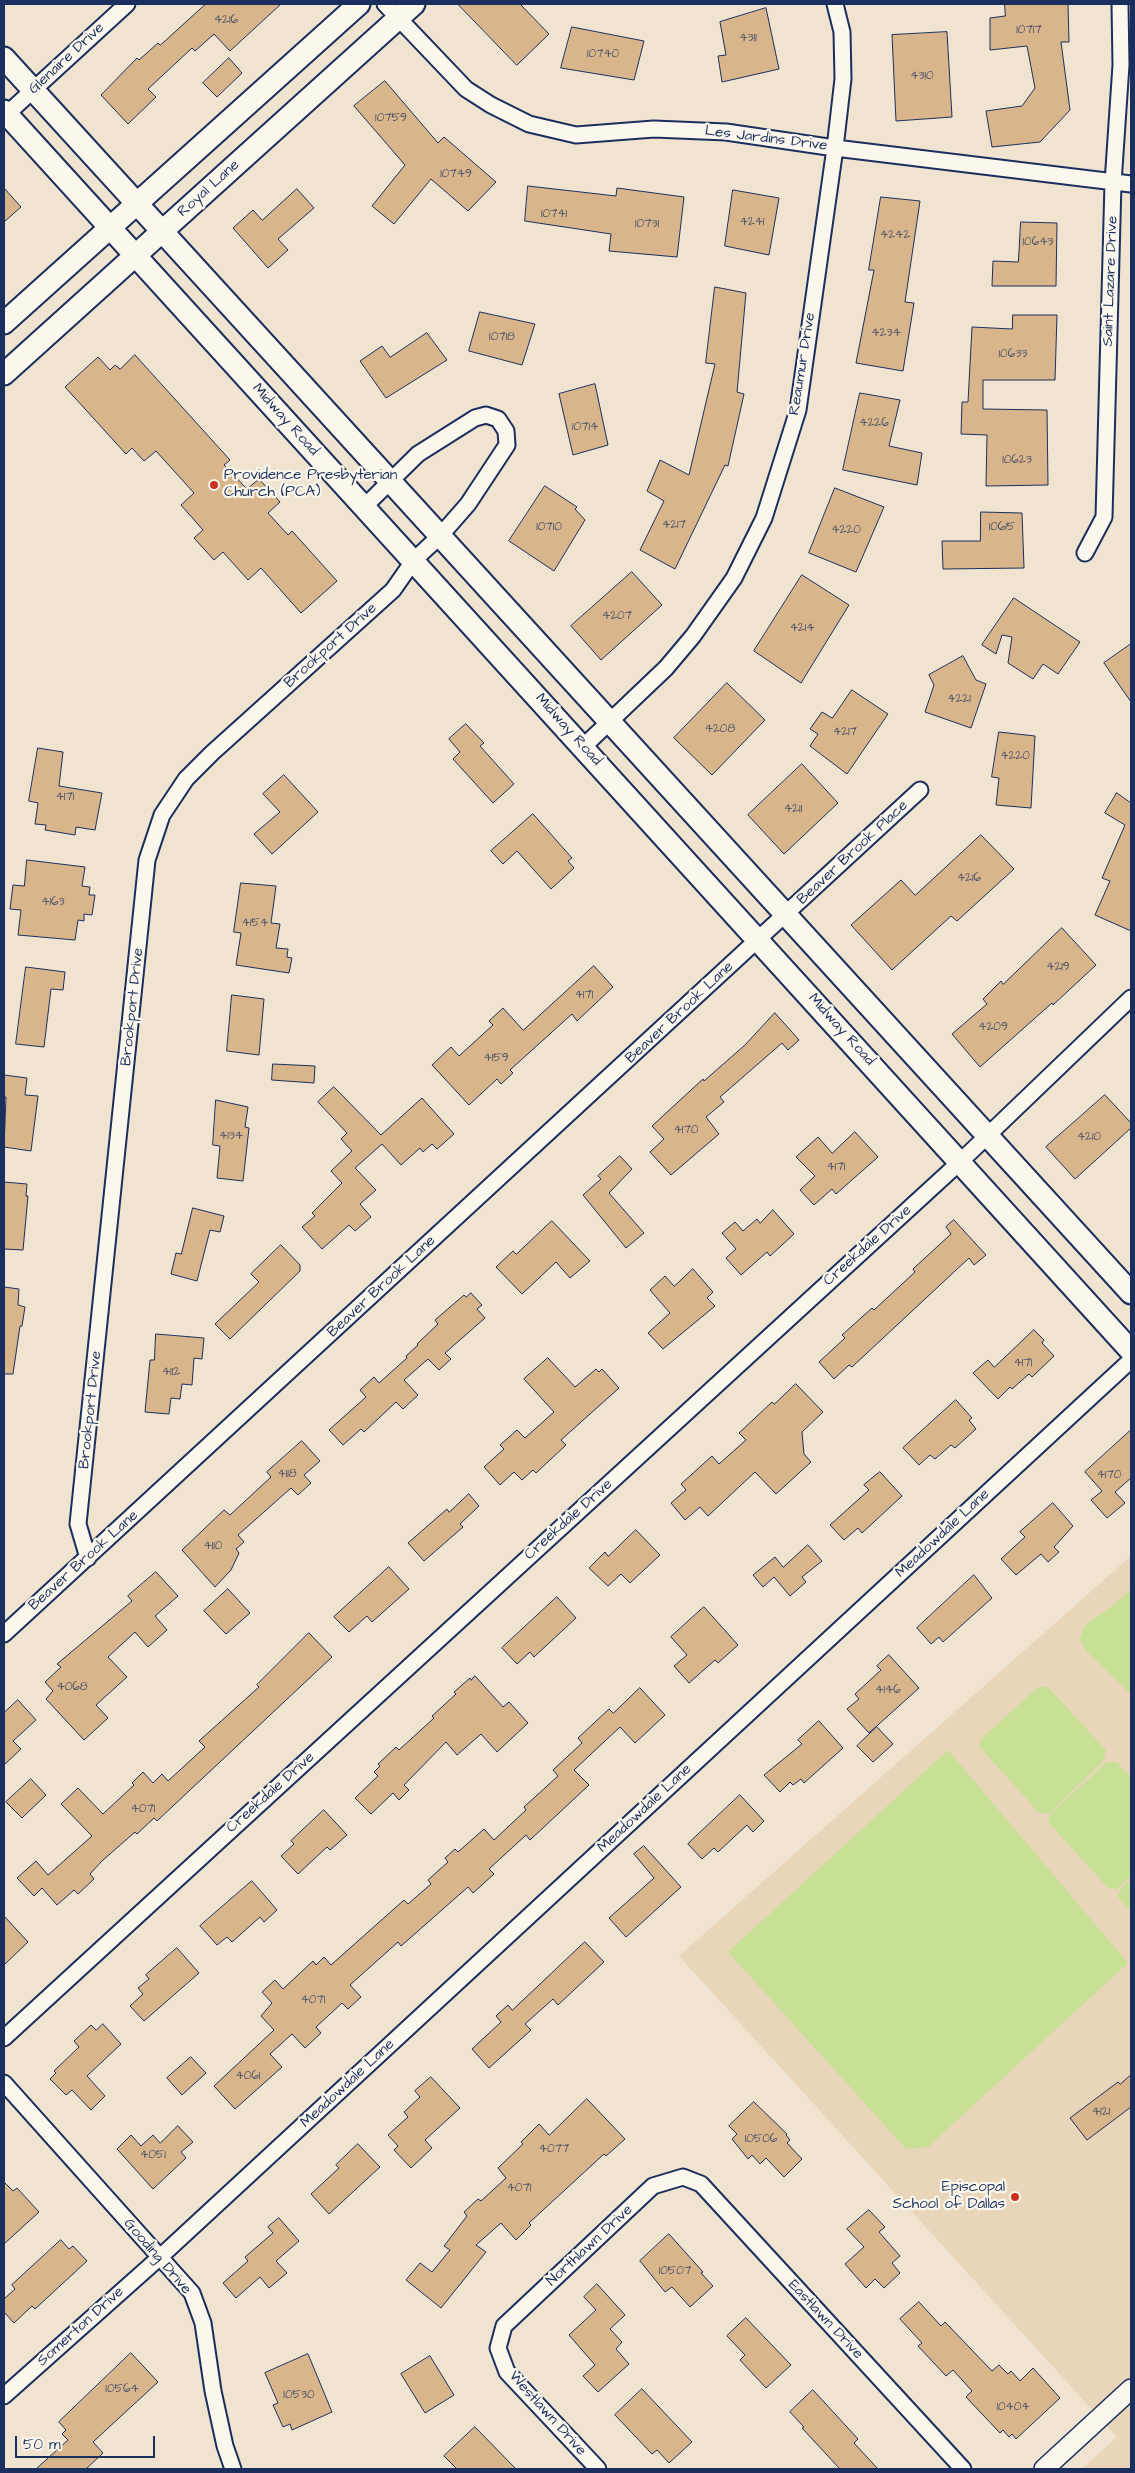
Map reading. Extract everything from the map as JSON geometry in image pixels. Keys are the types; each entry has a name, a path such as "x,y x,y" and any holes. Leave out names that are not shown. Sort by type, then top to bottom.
{"main road":[{"path":"4,323 359,4"},
{"name":"Royal Lane","path":"4,374 162,232 392,11 414,4"},
{"path":"4,58 1131,1293"},
{"name":"Midway Road","path":"5,113 760,940 1131,1351"}],"street":[{"name":"Glenaire Drive","path":"5,113 34,90 127,4"},
{"name":"Reaumur Drive","path":"584,747 666,668 693,636 734,578 764,518 798,410 835,148 843,79 842,32 835,4"},
{"name":"Saint Lazare Drive","path":"1085,553 1104,517 1114,183 1121,65 1120,4"},
{"name":"Les Jardins Drive","path":"392,11 466,89 491,105 530,124 576,135 654,129 726,132 835,148 1131,184"},
{"name":"Brookport Drive","path":"88,1558 78,1524 147,860 162,815 186,779 393,590 414,560 440,536 468,504 507,445 506,431 498,419 486,415 474,418 418,454 390,481"},
{"path":"364,507 390,481"},
{"name":"Beaver Brook Place","path":"760,940 920,790"},
{"name":"Beaver Brook Lane","path":"4,1634 760,940"},
{"name":"Creekdale Drive","path":"4,2038 961,1161 1131,998"},
{"name":"Meadowdale Lane","path":"159,2258 1131,1360"},
{"name":"Gooding Drive","path":"4,2083 192,2293 203,2323 215,2400 225,2446 233,2469"},
{"name":"Northlawn Drive","path":"504,2326 653,2186 682,2177"},
{"name":"Eastlawn Drive","path":"682,2177 701,2184 963,2469"},
{"name":"Somerton Drive","path":"4,2396 159,2258"},
{"name":"Westlawn Drive","path":"504,2326 498,2348 507,2372 598,2469"},
{"path":"1044,2469 1131,2389"}],"shaded area":[{"name":"Episcopal School of Dallas","path":"1131,1556 1131,2469 1082,2469 1117,2437 679,1956"}],"green space":[{"path":"1131,1589 1131,1694 1086,1651 1080,1639 1085,1625 1115,1604"},
{"path":"1038,1687 1048,1687 1106,1750 1104,1760 1050,1813 1039,1813 979,1746 981,1739"},
{"path":"948,1750 1128,1963 928,2147 906,2149 728,1952"},
{"path":"1107,1762 1117,1762 1131,1778 1131,1876 1118,1889 1108,1888 1048,1822 1050,1814"},
{"path":"1131,1880 1131,1912 1118,1897 1120,1890"}],"building":[{"path":"206,4 281,4 230,51 214,34 195,51 192,48 148,89 156,97 128,124 101,95 137,58 139,60 158,43 160,45"},
{"path":"458,4 520,4 549,34 517,65"},
{"path":"1005,4 1068,4 1069,42 1061,42 1070,110 1040,142 992,147 986,111 1022,106 1035,88 1027,46 990,50 990,18 1005,16"},
{"path":"766,8 779,69 722,82 718,56 726,55 720,22"},
{"path":"572,27 644,41 634,80 561,68"},
{"path":"947,32 952,117 896,121 892,35"},
{"path":"229,58 242,73 217,97 203,83"},
{"path":"385,81 438,143 444,137 496,182 468,211 431,179 394,224 372,206 405,165 354,106"},
{"path":"528,186 616,196 617,188 684,197 677,257 609,251 611,234 525,221"},
{"path":"4,188 21,207 4,222"},
{"path":"297,189 314,208 278,239 288,250 268,268 233,228 253,210 262,220"},
{"path":"733,190 779,198 769,255 725,246"},
{"path":"881,197 920,201 905,302 914,303 903,371 856,363 874,270 869,270"},
{"path":"1021,222 1057,223 1056,286 992,286 993,261 1018,262"},
{"path":"715,287 746,293 737,392 744,394 728,466 725,465 675,569 640,550 664,501 647,491 660,460 689,475 715,364 706,363"},
{"path":"480,312 535,324 522,365 469,351"},
{"path":"1013,315 1057,315 1055,380 983,380 983,409 1047,410 1048,485 986,486 987,435 961,434 962,402 968,402 972,327 1012,329"},
{"path":"427,333 447,360 386,398 360,361 382,346 390,357"},
{"name":"Providence Presbyterian Church (PCA)","path":"135,355 230,460 224,465 247,489 259,479 280,502 268,513 288,535 292,531 337,581 301,613 261,568 248,580 223,552 214,560 194,538 203,530 181,505 194,493 156,451 144,461 132,448 126,454 65,387 98,357 110,370 115,365 120,369"},
{"path":"595,384 608,445 573,455 559,394"},
{"path":"860,393 900,400 889,446 922,453 917,485 843,470"},
{"path":"545,486 577,507 575,509 585,520 554,571 509,541"},
{"path":"835,488 884,507 856,572 809,553"},
{"path":"981,512 1022,513 1024,568 943,569 942,541 980,541"},
{"path":"632,572 662,605 601,660 571,626"},
{"path":"802,575 849,605 801,683 754,651"},
{"path":"1014,598 1080,642 1058,674 1043,664 1033,679 1008,663 1012,637 1002,635 996,654 982,645"},
{"path":"1131,644 1131,702 1104,663"},
{"path":"963,656 976,680 986,684 971,728 925,712 934,685 929,675"},
{"path":"727,683 765,720 712,775 674,738"},
{"path":"852,690 888,714 847,774 810,746 818,734 810,729 822,712 832,718"},
{"path":"466,724 484,743 480,746 514,784 493,803 453,759 460,752 449,739"},
{"path":"999,732 1035,736 1031,808 996,805 999,778 992,777"},
{"path":"38,748 63,752 59,786 102,793 95,830 76,827 75,835 45,830 46,825 35,824 38,803 29,801"},
{"path":"802,764 838,803 784,854 748,815"},
{"path":"284,775 318,812 272,854 254,834 280,812 263,794"},
{"path":"1117,793 1131,803 1131,931 1095,915 1110,881 1102,878 1125,825 1105,813"},
{"path":"533,814 572,858 568,861 574,868 551,889 517,851 503,864 491,851"},
{"path":"981,835 1014,869 957,921 951,916 892,970 851,925 901,880 915,895"},
{"path":"27,860 85,867 82,886 90,887 89,895 95,895 92,915 84,914 84,921 78,920 75,940 18,935 21,910 10,909 13,885 24,886"},
{"path":"241,883 276,886 271,923 280,924 276,948 288,949 287,957 292,958 289,973 236,965 241,933 234,932"},
{"path":"1062,928 1096,965 1053,1005 1052,1003 980,1067 952,1034 987,1004 983,999 1001,981 1003,984"},
{"path":"594,966 613,987 577,1021 572,1014 510,1070 513,1073 501,1084 497,1079 469,1105 432,1065 451,1047 459,1056 493,1025 489,1021 503,1008 523,1030"},
{"path":"26,967 65,972 63,990 51,989 44,1047 16,1044"},
{"path":"232,995 264,999 259,1055 227,1051"},
{"path":"775,1013 799,1040 788,1050 782,1043 720,1097 724,1102 706,1117 719,1134 671,1175 650,1152 664,1139 652,1126 703,1079 704,1081 745,1045"},
{"path":"273,1064 315,1066 314,1083 272,1080"},
{"path":"4,1075 27,1078 25,1095 38,1096 31,1151 4,1147 6,1097 4,1097"},
{"path":"334,1087 381,1135 422,1098 454,1134 437,1149 432,1144 423,1152 420,1148 401,1165 382,1144 355,1168 376,1190 360,1204 371,1217 355,1231 349,1225 322,1249 302,1227 315,1216 312,1213 342,1183 331,1171 352,1151 341,1139 347,1133 318,1102"},
{"path":"1105,1095 1131,1123 1131,1128 1075,1179 1046,1147"},
{"path":"216,1100 248,1107 245,1127 249,1128 243,1181 217,1178 220,1146 213,1145"},
{"path":"855,1132 878,1157 836,1194 832,1189 814,1205 800,1190 815,1176 796,1157 818,1137 832,1153"},
{"path":"620,1156 632,1169 609,1193 644,1233 626,1248 583,1195 601,1179 598,1176"},
{"path":"4,1182 27,1184 26,1196 28,1196 23,1250 4,1249"},
{"path":"193,1208 224,1216 220,1232 210,1230 197,1281 171,1274 176,1253 181,1254"},
{"path":"773,1210 794,1234 770,1256 767,1252 741,1275 726,1258 736,1249 722,1233 735,1222 743,1231 757,1219 760,1223"},
{"path":"954,1220 986,1255 974,1265 969,1258 852,1367 849,1365 834,1379 819,1362 845,1338 842,1335 872,1308 874,1310 915,1272 913,1269 951,1234 946,1227"},
{"path":"552,1221 590,1261 570,1278 556,1262 522,1294 496,1267 513,1251 516,1254"},
{"path":"281,1245 300,1265 300,1271 230,1339 215,1324 259,1282 251,1274"},
{"path":"693,1269 713,1292 707,1298 715,1306 663,1349 648,1333 670,1313 650,1290 665,1276 674,1286"},
{"path":"4,1287 19,1289 18,1305 25,1307 22,1326 20,1326 13,1374 4,1374"},
{"path":"471,1293 482,1305 477,1309 485,1318 445,1353 451,1359 439,1370 428,1359 404,1380 418,1395 403,1409 396,1402 364,1432 361,1429 343,1445 329,1430 366,1397 360,1390 374,1377 379,1383 407,1358 406,1356 438,1324 435,1320 464,1295 466,1297"},
{"path":"1034,1330 1044,1340 1042,1343 1054,1356 1032,1377 1029,1374 1012,1389 1010,1387 998,1399 973,1373 988,1360 994,1367"},
{"path":"156,1334 204,1338 202,1359 194,1358 192,1385 182,1384 180,1399 171,1398 169,1414 145,1412 150,1360 154,1360"},
{"path":"548,1358 575,1387 596,1369 599,1372 602,1369 619,1388 561,1440 566,1445 536,1473 533,1470 522,1480 514,1472 500,1485 484,1467 504,1449 500,1445 517,1430 525,1438 554,1412 524,1379"},
{"path":"796,1384 823,1412 802,1432 804,1454 811,1462 776,1494 755,1472 708,1516 700,1507 685,1520 671,1503 686,1490 681,1484 712,1456 719,1464 746,1440 739,1433 772,1402 774,1404"},
{"path":"956,1400 972,1418 969,1420 976,1429 955,1448 951,1445 935,1459 930,1455 919,1465 903,1448"},
{"path":"1131,1430 1131,1478 1115,1492 1125,1503 1107,1518 1091,1500 1102,1491 1085,1472"},
{"path":"302,1441 320,1461 304,1475 311,1483 298,1495 291,1488 238,1535 244,1542 236,1549 239,1553 231,1570 215,1587 182,1550 224,1510 230,1515 271,1477 267,1472"},
{"path":"880,1472 902,1496 862,1533 858,1528 844,1540 830,1525 869,1490 864,1485"},
{"path":"469,1494 479,1506 460,1524 463,1527 424,1561 408,1543 447,1509 449,1512"},
{"path":"1053,1503 1073,1526 1054,1547 1059,1552 1048,1562 1041,1554 1016,1575 1001,1559 1025,1537 1020,1532"},
{"path":"636,1530 660,1555 630,1583 621,1574 608,1586 589,1568 605,1552 608,1556"},
{"path":"808,1545 822,1561 802,1577 806,1582 790,1596 774,1577 763,1587 753,1575 775,1557 783,1567"},
{"path":"389,1567 409,1589 372,1622 367,1616 349,1632 334,1617"},
{"path":"156,1572 178,1596 155,1616 167,1630 148,1647 135,1632 108,1657 127,1677 96,1705 108,1718 84,1740 46,1699 53,1691 45,1682 61,1667 57,1664 132,1601 128,1596"},
{"path":"974,1575 992,1598 943,1642 939,1637 931,1644 917,1628"},
{"path":"228,1589 250,1613 226,1634 204,1611"},
{"path":"557,1597 576,1618 534,1657 530,1652 517,1664 502,1648"},
{"path":"704,1607 738,1645 718,1663 715,1660 689,1683 674,1666 687,1655 671,1637"},
{"path":"309,1633 332,1657 157,1821 154,1818 102,1861 90,1874 94,1879 78,1894 74,1890 57,1905 42,1888 34,1896 17,1878 36,1861 48,1875 92,1836 61,1804 78,1788 103,1814 134,1785 132,1783 143,1772 153,1783 162,1774 168,1781 205,1747 199,1741 259,1687 257,1685"},
{"path":"889,1655 919,1688 869,1733 847,1709 859,1699 855,1694 881,1670 877,1666"},
{"path":"475,1676 503,1707 509,1702 528,1723 497,1752 481,1734 457,1755 446,1742 404,1785 409,1790 399,1800 393,1793 371,1814 355,1798 378,1776 374,1772 380,1766 378,1764 396,1747 399,1750 434,1718 432,1716 456,1694 454,1692"},
{"path":"640,1688 665,1715 635,1743 620,1727 574,1770 589,1785 530,1840 526,1835 489,1869 494,1874 473,1893 468,1887 401,1946 398,1942 350,1985 361,1997 348,2009 342,2003 316,2027 321,2033 305,2048 292,2034 270,2054 282,2067 235,2109 214,2086 274,2030 261,2016 272,2003 262,1992 275,1980 283,1989 313,1961 316,1965 324,1957 331,1965 404,1900 408,1904 431,1884 428,1880 448,1862 445,1858 455,1849 458,1852 484,1829 494,1840 526,1810 524,1807 558,1776 553,1770 582,1743 578,1738 609,1709 613,1713"},
{"path":"18,1700 36,1720 13,1741 21,1749 4,1765 4,1713"},
{"path":"819,1721 843,1748 804,1783 801,1779 793,1785 790,1782 780,1792 764,1775 802,1744 798,1740"},
{"path":"877,1727 893,1744 873,1762 857,1746"},
{"path":"31,1779 46,1795 22,1818 6,1802"},
{"path":"740,1795 764,1821 753,1832 747,1825 718,1852 714,1848 702,1859 688,1844"},
{"path":"324,1810 347,1835 330,1850 327,1847 298,1874 281,1856 294,1844 291,1841"},
{"path":"644,1846 681,1887 626,1937 609,1918 654,1878 634,1854"},
{"path":"252,1881 277,1910 264,1922 260,1917 232,1942 227,1937 217,1945 200,1926"},
{"path":"4,1916 28,1942 4,1965"},
{"path":"585,1942 604,1962 558,2005 553,1999 525,2024 531,2030 489,2068 472,2049 501,2022 496,2016 508,2005 512,2010"},
{"path":"177,1948 199,1973 144,2021 130,2006 143,1994 138,1988 149,1979 146,1975"},
{"path":"103,2024 121,2044 87,2076 105,2096 91,2110 72,2090 66,2095 50,2079 56,2073 54,2071 79,2047 74,2041 91,2025 96,2030"},
{"path":"191,2057 206,2073 182,2095 167,2078"},
{"path":"1131,2075 1131,2107 1087,2140 1070,2118 1118,2082 1120,2084"},
{"path":"431,2077 460,2108 425,2140 432,2148 411,2168 394,2150 398,2146 388,2135 408,2117 404,2112 420,2097 415,2091"},
{"path":"587,2099 625,2139 606,2156 604,2154 529,2223 531,2225 516,2240 501,2223 476,2245 486,2252 441,2308 406,2280 420,2263 432,2272 450,2250 444,2246 467,2216 464,2212 478,2199 481,2201 506,2178 498,2168 523,2144 521,2142 539,2124 549,2135"},
{"path":"754,2102 787,2134 790,2140 787,2143 802,2159 784,2177 766,2158 760,2164 752,2155 748,2159 732,2139 737,2134 729,2126"},
{"path":"178,2126 193,2142 181,2152 186,2158 153,2189 117,2149 131,2135 141,2146 153,2135 160,2143"},
{"path":"358,2144 380,2167 329,2214 311,2194 339,2168 336,2165"},
{"path":"4,2182 13,2191 17,2188 39,2212 4,2244"},
{"path":"869,2210 885,2227 879,2232 900,2256 892,2263 900,2273 884,2288 875,2279 866,2288 845,2264 864,2247 847,2229"},
{"path":"279,2218 299,2241 276,2261 287,2273 269,2288 260,2277 236,2298 223,2283 248,2261 245,2257 273,2233 268,2227"},
{"path":"669,2234 713,2286 690,2307 672,2287 665,2292 640,2261"},
{"path":"61,2240 69,2249 73,2246 87,2261 35,2309 32,2306 14,2323 4,2312 4,2299 15,2289 12,2285"},
{"path":"597,2284 625,2315 610,2329 622,2342 616,2349 629,2364 598,2392 583,2376 595,2365 569,2335 596,2310 584,2297"},
{"path":"919,2302 941,2326 945,2322 992,2371 999,2365 1008,2374 1011,2371 1020,2381 1033,2368 1060,2398 1016,2439 1012,2434 1009,2437 1003,2430 1000,2433 966,2397 972,2391 953,2370 946,2376 918,2346 922,2343 900,2319"},
{"path":"746,2318 791,2365 766,2388 740,2360 745,2355 727,2336"},
{"path":"131,2353 158,2382 93,2442 103,2453 86,2469 36,2469 68,2440 62,2434 66,2430 59,2422"},
{"path":"308,2354 332,2412 292,2430 290,2424 283,2427 273,2405 278,2403 265,2373"},
{"path":"430,2356 454,2395 425,2413 401,2374"},
{"path":"642,2389 692,2442 669,2463 657,2450 652,2454 615,2415"},
{"path":"813,2390 858,2439 854,2443 878,2469 840,2469 802,2428 804,2427 790,2412"},
{"path":"475,2427 516,2469 457,2469 444,2456"}],"place":[{"name":"Providence Presbyterian Church (PCA)","path":"214,485"},
{"name":"Episcopal School of Dallas","path":"1015,2197"}]}
